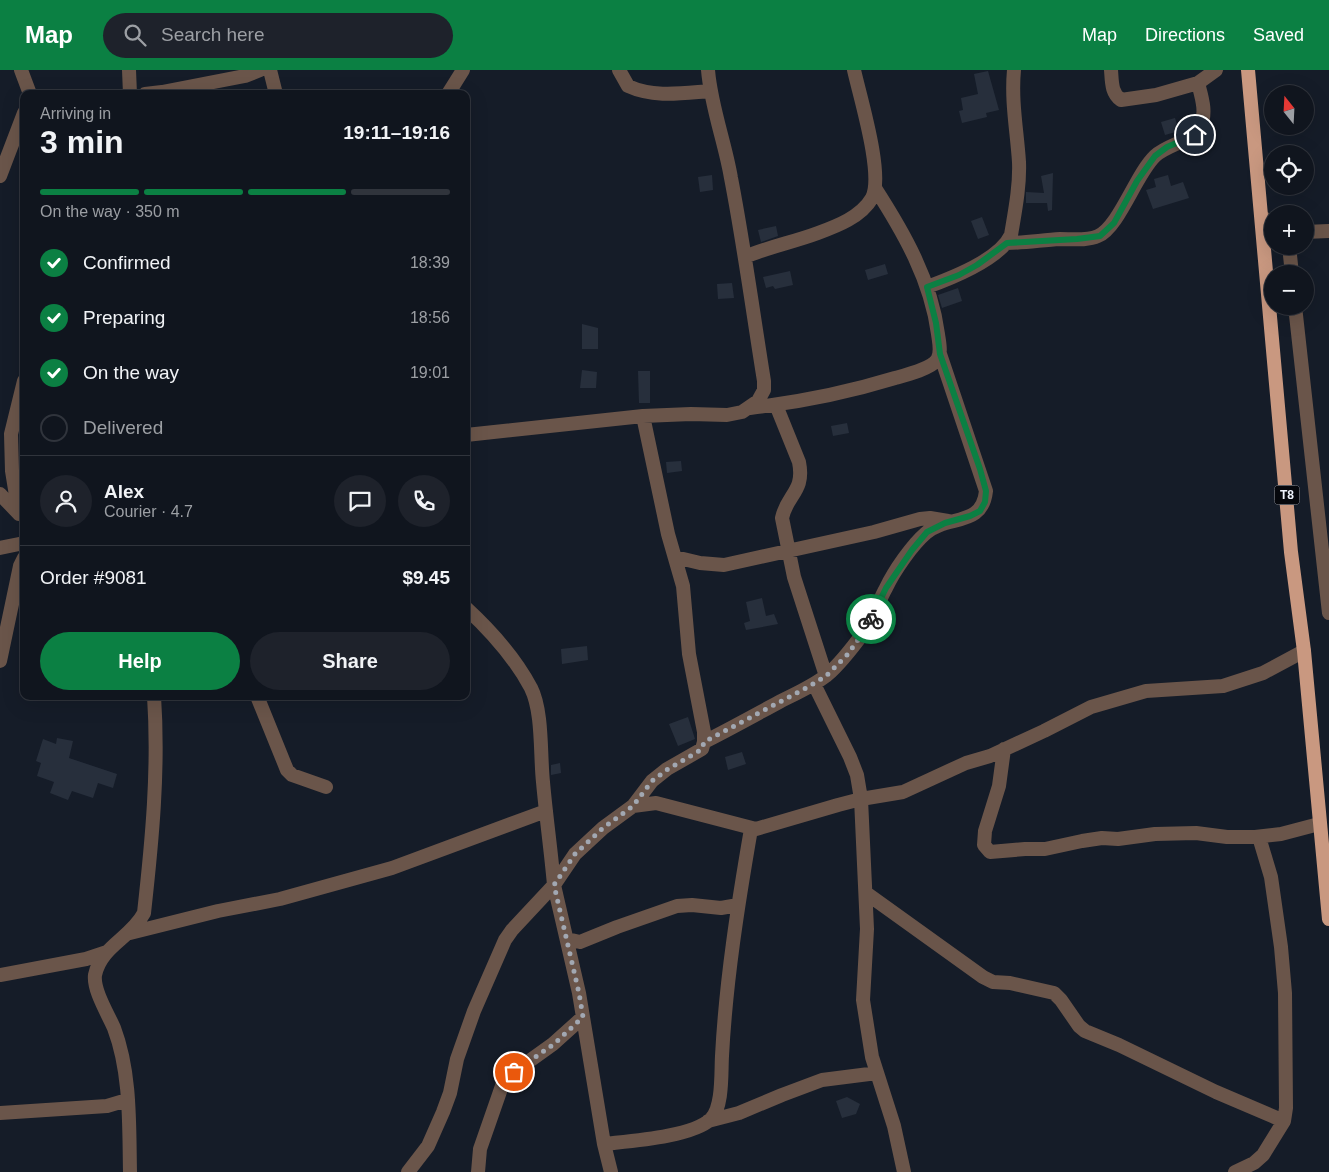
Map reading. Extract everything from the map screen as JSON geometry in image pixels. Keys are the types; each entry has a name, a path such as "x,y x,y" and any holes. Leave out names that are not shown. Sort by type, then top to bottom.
{"highway":[{"name":"T8","path":"1248,70 1265,205"},
{"name":"T8","path":"1270,255 1291,552 1304,651 1329,919"}],"street":[{"path":"21,70 28,90"},
{"path":"130,70 130,90"},
{"path":"172,90 245,76 260,70"},
{"path":"270,70 275,90"},
{"path":"450,90 463,70"},
{"path":"619,70 628,86 655,93 677,94 710,91"},
{"path":"470,435 644,416 727,415 750,408 762,396 764,381 745,257 731,175 710,91 708,70"},
{"path":"745,257 841,224 858,214 872,197 876,176 872,147 854,70"},
{"path":"927,287 959,275 977,265 1007,243 1011,235 1018,181 1018,156 1012,90 1014,70"},
{"path":"1111,70 1113,88 1121,100 1156,94 1198,83 1216,70"},
{"path":"1007,243 1093,238 1106,231 1114,223 1137,181 1155,156 1173,144 1190,138 1198,131 1204,116 1204,107 1198,83"},
{"path":"0,176 20,124"},
{"path":"704,742 826,676 865,630 886,588 927,532 938,526 980,511 985,502 986,491 940,354 936,323 922,272 902,232 875,188"},
{"path":"1314,232 1329,231"},
{"path":"1296,315 1326,551 1329,613"},
{"path":"750,408 815,399 850,391 930,366 937,361 940,354"},
{"path":"20,397 11,434 12,471 20,510"},
{"path":"776,405 799,462 801,472 800,485 784,510 782,518 794,576 826,676"},
{"path":"408,1172 428,1146 443,1112 450,1093 457,1059 474,1011 505,940 554,885 575,854 603,828 633,806 652,781 702,749 704,732 690,654 683,586 668,534 644,416"},
{"path":"0,494 20,514"},
{"path":"676,557 700,564 724,565 874,532 920,519 930,518 955,521"},
{"path":"0,548 20,544"},
{"path":"0,661 20,566"},
{"path":"470,612 505,649 532,689 538,716 554,885 583,1017 604,1144 611,1172"},
{"path":"633,806 656,803 751,829 764,828 861,799 903,792 1044,731 1091,706 1146,690 1231,684 1262,673 1304,651"},
{"path":"814,684 850,756 857,775 861,799 867,929 863,1000 872,1057 894,1126 904,1172"},
{"path":"130,1172 127,1100 120,1050 95,981 100,961 107,952 139,923 144,913 156,786 157,733 154,700"},
{"path":"259,700 287,770 292,775 326,787"},
{"path":"1004,749 999,786 984,844 990,852 1025,848 1045,849 1102,838 1118,839 1154,834 1182,833 1226,837 1259,837 1281,834 1319,824"},
{"path":"128,934 218,911 280,899 392,868 546,811"},
{"path":"708,1121 716,1112 719,1100 725,1014 738,905 751,829"},
{"path":"1234,1172 1254,1163 1263,1155 1284,1121 1286,1108 1285,993 1281,947 1271,877 1259,837"},
{"path":"866,893 982,977 994,982 1010,983 1054,994 1062,1000 1079,1026 1085,1031 1119,1045 1216,1092 1284,1121"},
{"path":"567,939 580,942 677,906 692,905 729,908 738,905"},
{"path":"0,975 86,959 107,952"},
{"path":"478,1172 480,1149 503,1083 514,1072 554,1044 583,1017"},
{"path":"604,1144 674,1134 708,1121 739,1113 822,1080 877,1072"},
{"path":"0,1114 18,1111 107,1106 127,1100"}],"building":[{"path":"988,71 999,110 986,113 987,117 962,123 959,111 963,110 961,98 978,94 974,74"},
{"path":"1175,118 1179,131 1165,135 1161,122"},
{"path":"1053,173 1052,210 1048,211 1047,203 1026,203 1026,192 1044,193 1041,176"},
{"path":"712,175 713,190 700,192 698,177"},
{"path":"1168,175 1171,186 1183,182 1189,198 1153,209 1146,190 1156,187 1154,179"},
{"path":"982,217 989,235 978,239 971,221"},
{"path":"776,226 778,236 761,242 758,230"},
{"path":"885,264 888,274 868,280 865,270"},
{"path":"790,271 793,285 775,289 773,286 766,288 763,277"},
{"path":"732,283 734,298 718,299 717,284"},
{"path":"958,288 962,301 942,308 938,295"},
{"path":"582,324 598,328 598,349 582,349"},
{"path":"582,370 597,372 596,388 580,388"},
{"path":"638,371 650,371 650,403 639,403"},
{"path":"847,423 849,433 833,436 831,426"},
{"path":"681,461 682,471 667,473 666,462"},
{"path":"762,598 766,616 774,614 778,624 746,630 744,623 750,621 746,602"},
{"path":"587,646 588,660 562,664 561,649"},
{"path":"688,717 695,739 678,746 669,724"},
{"path":"57,738 73,741 69,758 117,774 113,788 98,783 93,798 72,791 68,800 50,793 54,782 37,776 41,763 36,761 43,739 56,744"},
{"path":"742,752 746,764 728,770 725,757"},
{"path":"560,763 561,773 551,775 551,765"},
{"path":"847,1097 860,1104 856,1114 842,1118 836,1101"}],"way so far":[{"path":"514,1072 554,1044 583,1017 554,885 575,854 603,828 633,806 652,781 702,749 704,742 826,676 848,654 871,619"}],"route":[{"path":"871,619 886,588 898,569 927,532 945,523 980,511 985,502 986,491 980,469 940,354 936,323 927,287 959,275 1003,248 1007,243 1100,236 1114,223 1137,181 1155,156 1167,147 1195,135"}]}
